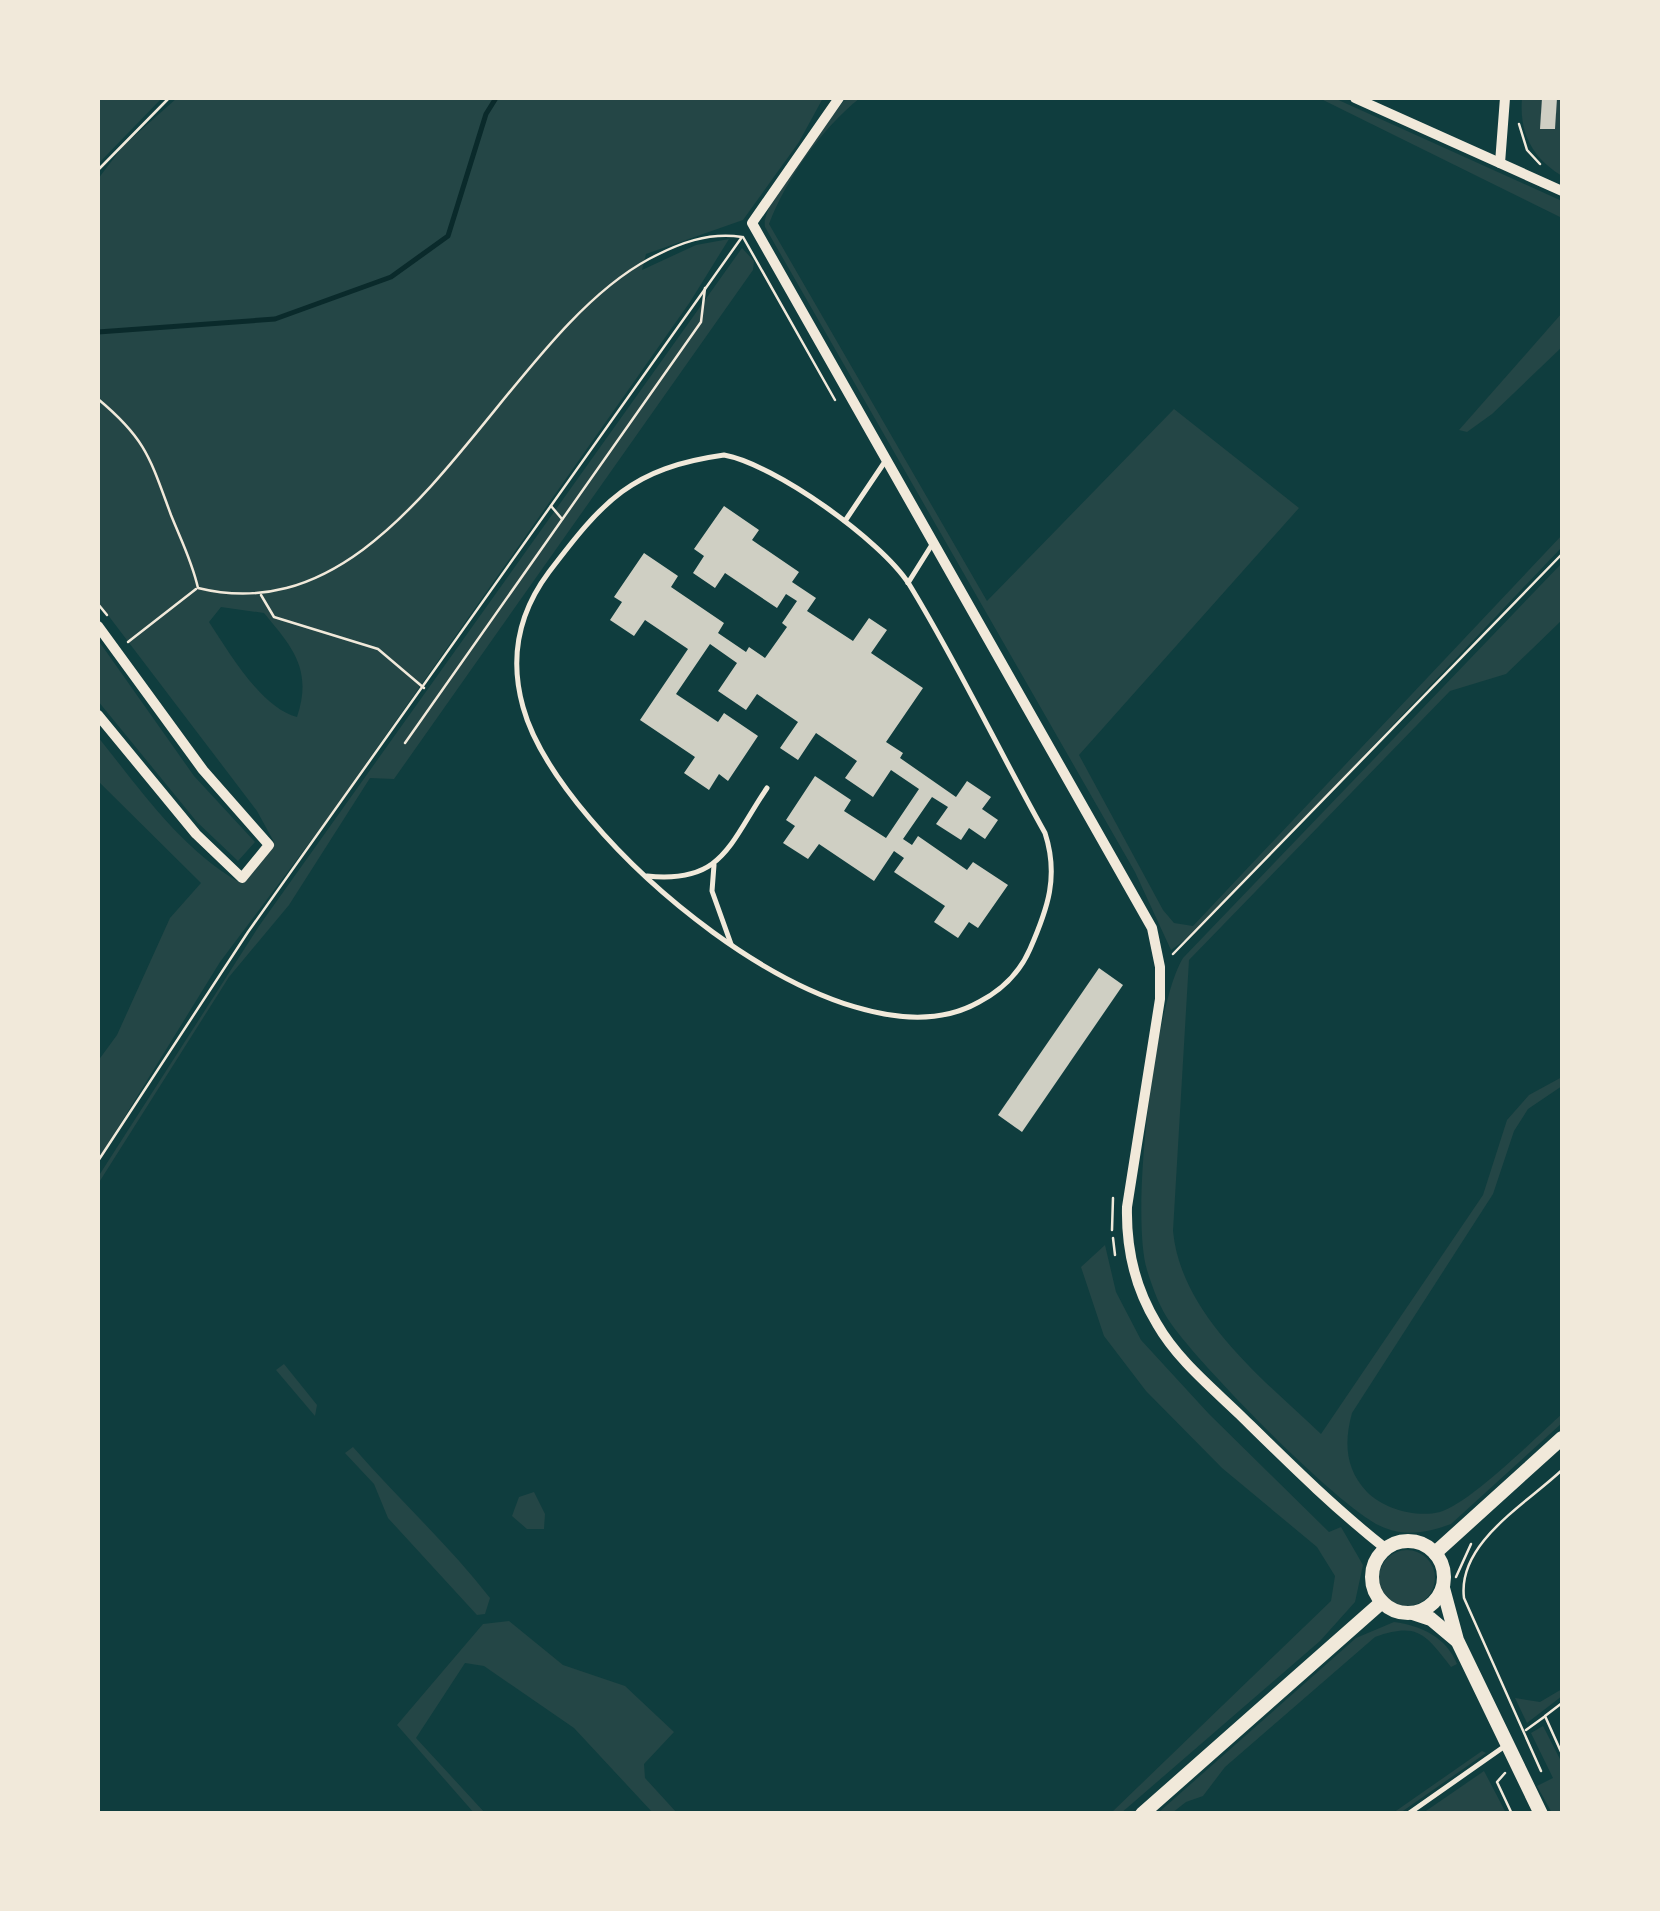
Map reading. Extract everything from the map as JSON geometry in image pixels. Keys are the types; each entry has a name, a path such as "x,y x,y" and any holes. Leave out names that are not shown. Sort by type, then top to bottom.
{"street":[{"path":"827,115 830,98"},
{"path":"839,98 752,223 1144,907 1160,967 1160,999 1127,1208 1128,1240 1137,1281 1157,1325 1184,1359 1335,1508 1386,1548"},
{"path":"1355,98 1562,192"},
{"path":"1500,163 1504,98"},
{"path":"98,626 203,770 269,845 242,878 196,834 98,715"},
{"path":"1435,1552 1562,1438"},
{"path":"1449,1585 1433,1604 1413,1613 1402,1613 1382,1602 1372,1578 1375,1562 1386,1548 1411,1541 1435,1552 1449,1585 1457,1640 1542,1814"},
{"path":"1142,1814 1382,1602"},
{"path":"1413,1613 1443,1627 1457,1640"}],"lane":[{"path":"724,455 748,460 845,521 908,583 1045,833 1054,860 1053,886 1028,954 1012,978 964,1011 931,1018 882,1015 823,999 732,945 644,875 582,811 533,737 517,680 516,650 532,595 590,518 620,488 686,460 724,455"},
{"path":"845,521 886,460"},
{"path":"908,583 933,542"},
{"path":"644,875 676,879 700,875 714,866 766,788"},
{"path":"714,866 712,891 732,945"},
{"path":"1408,1814 1508,1744"}],"path":[{"path":"98,170 168,98"},
{"path":"1517,111 1527,150 1548,170"},
{"path":"98,1161 248,932 742,238 717,234 670,248 617,276 524,372 406,514 345,560 300,584 261,594 227,595 198,588"},
{"path":"405,743 701,322 706,284"},
{"path":"98,398 130,426 155,463 191,557 198,588"},
{"path":"550,504 563,519"},
{"path":"1160,967 1562,554"},
{"path":"128,642 198,588"},
{"path":"261,594 274,617 321,628 342,641 378,648 424,688"},
{"path":"1449,1585 1464,1552 1562,1459"},
{"path":"1512,1814 1496,1782 1498,1776 1543,1770 1464,1598 1461,1578 1469,1556 1562,1470"},
{"path":"1458,1597 1530,1755 1520,1773"},
{"path":"1525,1731 1562,1703"},
{"path":"1544,1716 1562,1754"}],"shaded area":[{"path":"98,98 162,98 98,164"},
{"path":"177,98 823,98 799,142 743,220 646,254 642,270 696,245 729,239 690,302 322,826 220,962 98,1160 98,1061 117,1035 170,918 201,883 98,781 98,737 180,835 239,882 274,842 257,811 98,602 98,179 123,146","holes":["221,607 264,613 291,648 301,672 303,685 297,717 284,712 259,691 209,622"]},
{"path":"846,98 860,98 807,155 769,224 987,601 1174,409 1299,508 1079,755 1163,910 1174,923 1193,926 1562,535 1562,547 1195,933 1171,950 1135,872 765,227 766,215 784,181"},
{"path":"1319,98 1334,98 1562,201 1562,218"},
{"path":"1522,98 1562,98 1562,176 1535,153 1525,133"},
{"path":"742,248 754,261 753,270 394,779 370,778 289,905 229,977 98,1184 98,1177 259,926"},
{"path":"1562,313 1562,347 1492,414 1467,432 1459,430"},
{"path":"1562,563 1562,620 1506,674 1450,691 1189,960 1173,1231 1179,1262 1191,1290 1228,1343 1321,1434 1483,1195 1507,1120 1529,1095 1562,1077 1562,1086 1528,1109 1514,1131 1493,1194 1352,1413 1348,1455 1354,1474 1374,1498 1401,1511 1431,1514 1468,1496 1562,1414 1562,1423 1451,1524 1427,1531 1402,1532 1365,1517 1307,1468 1211,1372 1164,1312 1154,1292 1142,1243 1143,1160 1154,1063 1172,983 1183,958"},
{"path":"98,640 194,776 255,842 238,861 197,822 98,701"},
{"path":"1105,1245 1116,1292 1141,1340 1209,1414 1329,1532 1341,1527 1363,1565 1355,1602 1320,1641 1120,1814 1111,1813 1331,1601 1335,1576 1317,1547 1222,1468 1146,1391 1104,1336 1081,1267"},
{"path":"284,1364 317,1405 315,1416 276,1370"},
{"path":"353,1447 490,1598 485,1614 477,1615 388,1518 374,1484 345,1453"},
{"path":"534,1492 545,1514 544,1529 527,1529 512,1516 519,1497"},
{"path":"1407,1550 1427,1558 1435,1578 1427,1598 1407,1606 1387,1598 1379,1578 1387,1558"},
{"path":"509,1621 563,1665 625,1686 674,1732 644,1764 645,1778 677,1813 653,1813 574,1728 484,1666 465,1663 416,1738 485,1813 474,1813 397,1725 483,1624"},
{"path":"1394,1622 1432,1634 1457,1664 1451,1667 1427,1639 1411,1631 1375,1637 1225,1767 1203,1796 1172,1813 1158,1813 1356,1638"},
{"path":"1562,1689 1562,1696 1527,1723 1515,1698 1540,1702"},
{"path":"1543,1726 1562,1763 1562,1813 1552,1813 1537,1786 1553,1778 1531,1733"},
{"path":"1482,1751 1486,1753 1400,1813 1393,1813"},
{"path":"1484,1771 1506,1813 1423,1813"}],"building":[{"path":"1542,98 1557,98 1555,129 1540,129"},
{"path":"724,506 759,530 752,540 799,572 792,582 816,598 807,611 853,641 869,618 887,630 871,653 923,688 886,742 903,753 900,758 956,797 967,781 991,797 982,809 998,820 985,839 969,828 961,840 936,824 948,807 932,797 903,839 912,845 918,836 967,870 973,862 1008,885 978,928 969,922 958,938 934,922 945,906 894,872 904,858 894,851 874,881 819,844 808,859 783,843 795,826 786,820 815,776 851,800 844,811 886,838 919,789 891,770 873,797 845,778 857,761 816,733 798,760 780,748 798,722 757,694 746,710 718,691 737,663 710,644 676,694 718,722 724,713 758,736 728,781 719,774 709,790 684,773 695,757 640,720 688,649 645,620 634,636 610,620 622,602 614,597 644,553 678,576 671,587 724,623 718,633 746,652 749,647 765,658 787,627 782,623 797,601 786,594 777,608 725,573 715,588 693,573 704,556 694,549"},
{"path":"1099,968 1123,985 1022,1132 998,1115"}],"waterway":[{"path":"98,332 275,319 391,277 448,236 486,114 496,98"}]}
